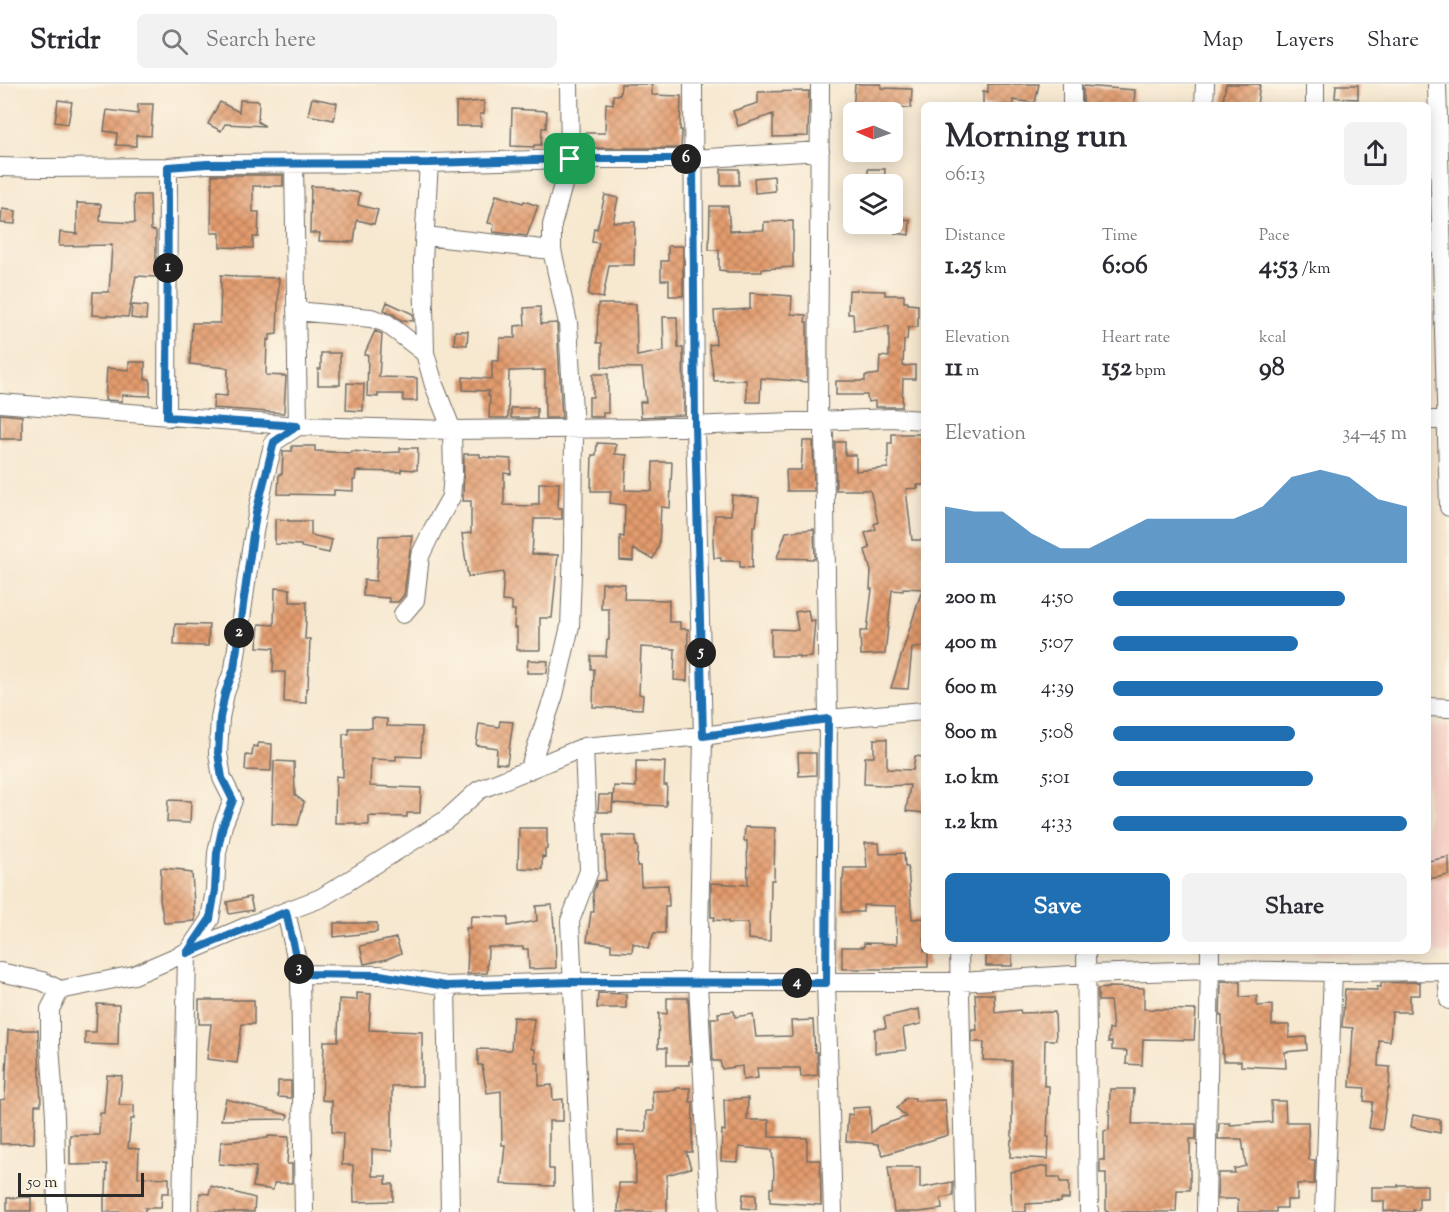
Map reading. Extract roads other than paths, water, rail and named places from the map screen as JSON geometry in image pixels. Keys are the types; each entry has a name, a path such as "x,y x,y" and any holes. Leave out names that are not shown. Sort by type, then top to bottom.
{"street":[{"path":"529,770 554,695 570,626 573,549 573,429 568,323 552,250 552,225 570,159 569,84"},
{"path":"693,84 695,426 703,736 698,983 711,1212"},
{"path":"820,84 821,427 828,719 826,983 833,1212"},
{"path":"1072,84 1072,102"},
{"path":"1204,102 1205,84"},
{"path":"1315,84 1316,102"},
{"path":"1437,84 1449,507"},
{"path":"0,167 168,167 207,164 693,159 820,151"},
{"path":"294,163 297,426"},
{"path":"403,614 415,600 420,556 450,496 453,474 452,430 434,386 425,353 423,260 429,163"},
{"path":"167,417 168,167"},
{"path":"425,236 552,250"},
{"path":"296,311 371,318 387,323 425,353"},
{"path":"0,403 297,426 452,430 695,426 821,427 891,418 921,420"},
{"path":"1431,420 1449,420"},
{"path":"182,1212 187,953 210,919 219,843 233,800 222,778 218,753 220,718 225,693 234,669 256,513 274,442 297,426"},
{"path":"1431,707 1449,708"},
{"path":"0,972 42,981 60,990 134,975 321,898 446,820 480,790 584,747 703,736 828,719 921,711"},
{"path":"583,1212 570,921 589,871 584,747"},
{"path":"286,912 300,974 304,1212"},
{"path":"959,954 965,1212"},
{"path":"1086,954 1089,1212"},
{"path":"1206,1212 1210,954"},
{"path":"300,974 380,975 446,986 573,982 960,982 1087,974 1210,970 1448,971 1449,1000"},
{"path":"1324,1212 1333,972"},
{"path":"446,986 450,1212"},
{"path":"57,1212 50,1009 60,990"}]}
